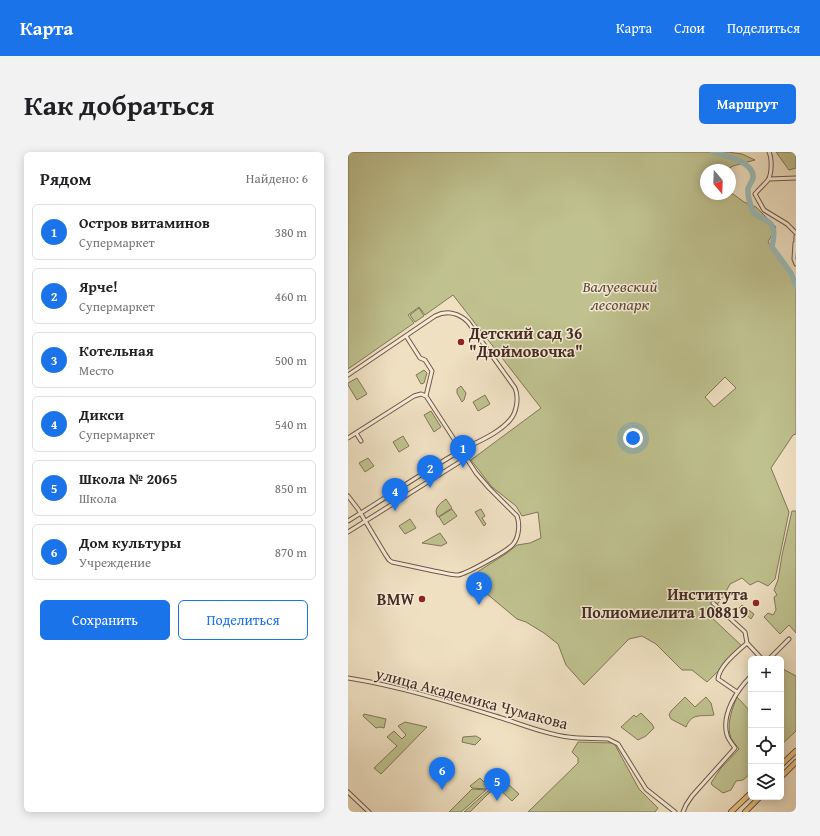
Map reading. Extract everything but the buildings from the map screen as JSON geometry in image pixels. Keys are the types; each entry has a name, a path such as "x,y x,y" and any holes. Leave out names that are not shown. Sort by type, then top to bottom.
{"highway":[{"path":"782,764 796,751"},
{"path":"784,774 796,762"},
{"path":"731,812 748,796"},
{"path":"745,812 757,800"}],"street":[{"path":"768,152 770,154 771,165 769,179 755,194 758,202 764,210 787,224 796,234 794,259 796,264"},
{"path":"769,179 796,178"},
{"path":"348,375 441,314 451,313 464,318 515,388 517,405 509,421 494,432 348,521"},
{"path":"406,336 420,358 425,360 432,370 426,396"},
{"path":"348,438 414,396 421,394 426,396 476,473 488,488 517,516 519,521 517,536 513,545 463,574 450,574 392,562 389,560 348,496"},
{"path":"356,433 362,440"},
{"path":"348,532 466,458"},
{"path":"713,603 745,632 746,643 759,656"},
{"path":"772,656 790,639"},
{"path":"737,692 718,679 718,677 720,670 746,643"},
{"name":"улица Академика Чумакова","path":"348,678 422,694 552,734 569,737 608,739 613,741 618,744 646,789 675,812"},
{"path":"683,812 692,796 735,748 727,736 725,722 737,692 748,679"},
{"path":"348,792 369,812"}],"green space":[{"name":"Валуевский лесопарк","path":"348,152 728,152 742,154 755,160 736,165 700,164 700,200 736,200 736,196 744,202 756,207 776,227 768,242 786,265 796,285 796,434 793,435 771,468 789,512 775,579 768,586 758,581 750,585 742,578 730,584 723,597 709,615 743,647 707,682 692,670 682,670 656,644 642,636 629,639 584,685 566,665 558,644 526,622 517,619 468,578 517,545 530,543 541,538 538,512 522,516 516,506 492,487 471,460 541,408 453,295 425,315 419,307 408,315 414,323 348,369","holes":["725,377 736,388 714,407 705,397"]},
{"path":"776,152 796,152 796,168 789,170"},
{"path":"419,308 424,316 415,322 410,315"},
{"path":"424,370 427,373 424,383 421,384 416,375"},
{"path":"357,378 367,394 357,400 348,383"},
{"path":"461,386 466,393 462,402 457,393 457,389"},
{"path":"485,395 490,404 478,411 473,402"},
{"path":"431,411 441,427 434,432 424,415"},
{"path":"403,436 409,446 399,452 393,442"},
{"path":"368,458 374,466 365,472 359,463"},
{"path":"446,499 452,508 438,517 436,509"},
{"path":"452,509 457,516 444,525 439,517"},
{"path":"481,509 485,516 482,518 486,524 484,526 475,512"},
{"path":"792,511 796,511 796,633 789,625 780,634 764,617 768,613 773,615 776,610 774,597 777,595 774,590 778,580"},
{"path":"410,519 416,528 405,534 399,526"},
{"path":"440,533 447,543 441,546 422,543"},
{"path":"742,605 754,614 751,619 739,608"},
{"path":"784,670 796,676 796,731 784,742"},
{"path":"685,697 695,707 706,697 711,703 714,715 694,717 688,722 686,727 671,719 669,715 671,711"},
{"path":"737,697 748,709 748,776 743,780 736,781 731,790 723,793 711,783 721,768 739,749 731,738 729,728"},
{"path":"641,713 654,728 646,736 638,740 621,727 634,715 636,717"},
{"path":"364,714 386,719 384,728 376,728 363,716"},
{"path":"405,722 427,727 381,774 374,768 397,746 387,737 394,731 402,739 406,735 398,726"},
{"path":"476,736 481,739 475,745 462,742 463,737"},
{"path":"578,742 614,743 639,789 658,808 655,812 528,812 578,763 578,758 572,752"},
{"path":"480,778 489,787 487,789 472,788 470,786"},
{"path":"507,783 519,794 512,801 500,790"},
{"path":"472,789 486,790 461,812 449,812"},
{"path":"489,790 492,790 470,812 464,812"}],"waterway":[{"path":"348,156 349,152"},
{"path":"713,152 738,160 752,172 753,178 748,188 748,192 754,214 766,220 774,229 772,247 791,273 796,286"}],"place":[{"name":"Детский сад 36 \"Дюймовочка\"","path":"461,342"},
{"name":"Остров витаминов","path":"463,468"},
{"name":"Ярче!","path":"430,488"},
{"name":"Дикси","path":"395,511"},
{"name":"BMW","path":"422,599"},
{"name":"Института Полиомиелита 108819","path":"756,603"},
{"name":"Котельная","path":"479,605"},
{"name":"Дом культуры","path":"442,790"},
{"name":"Школа № 2065","path":"497,801"}]}
